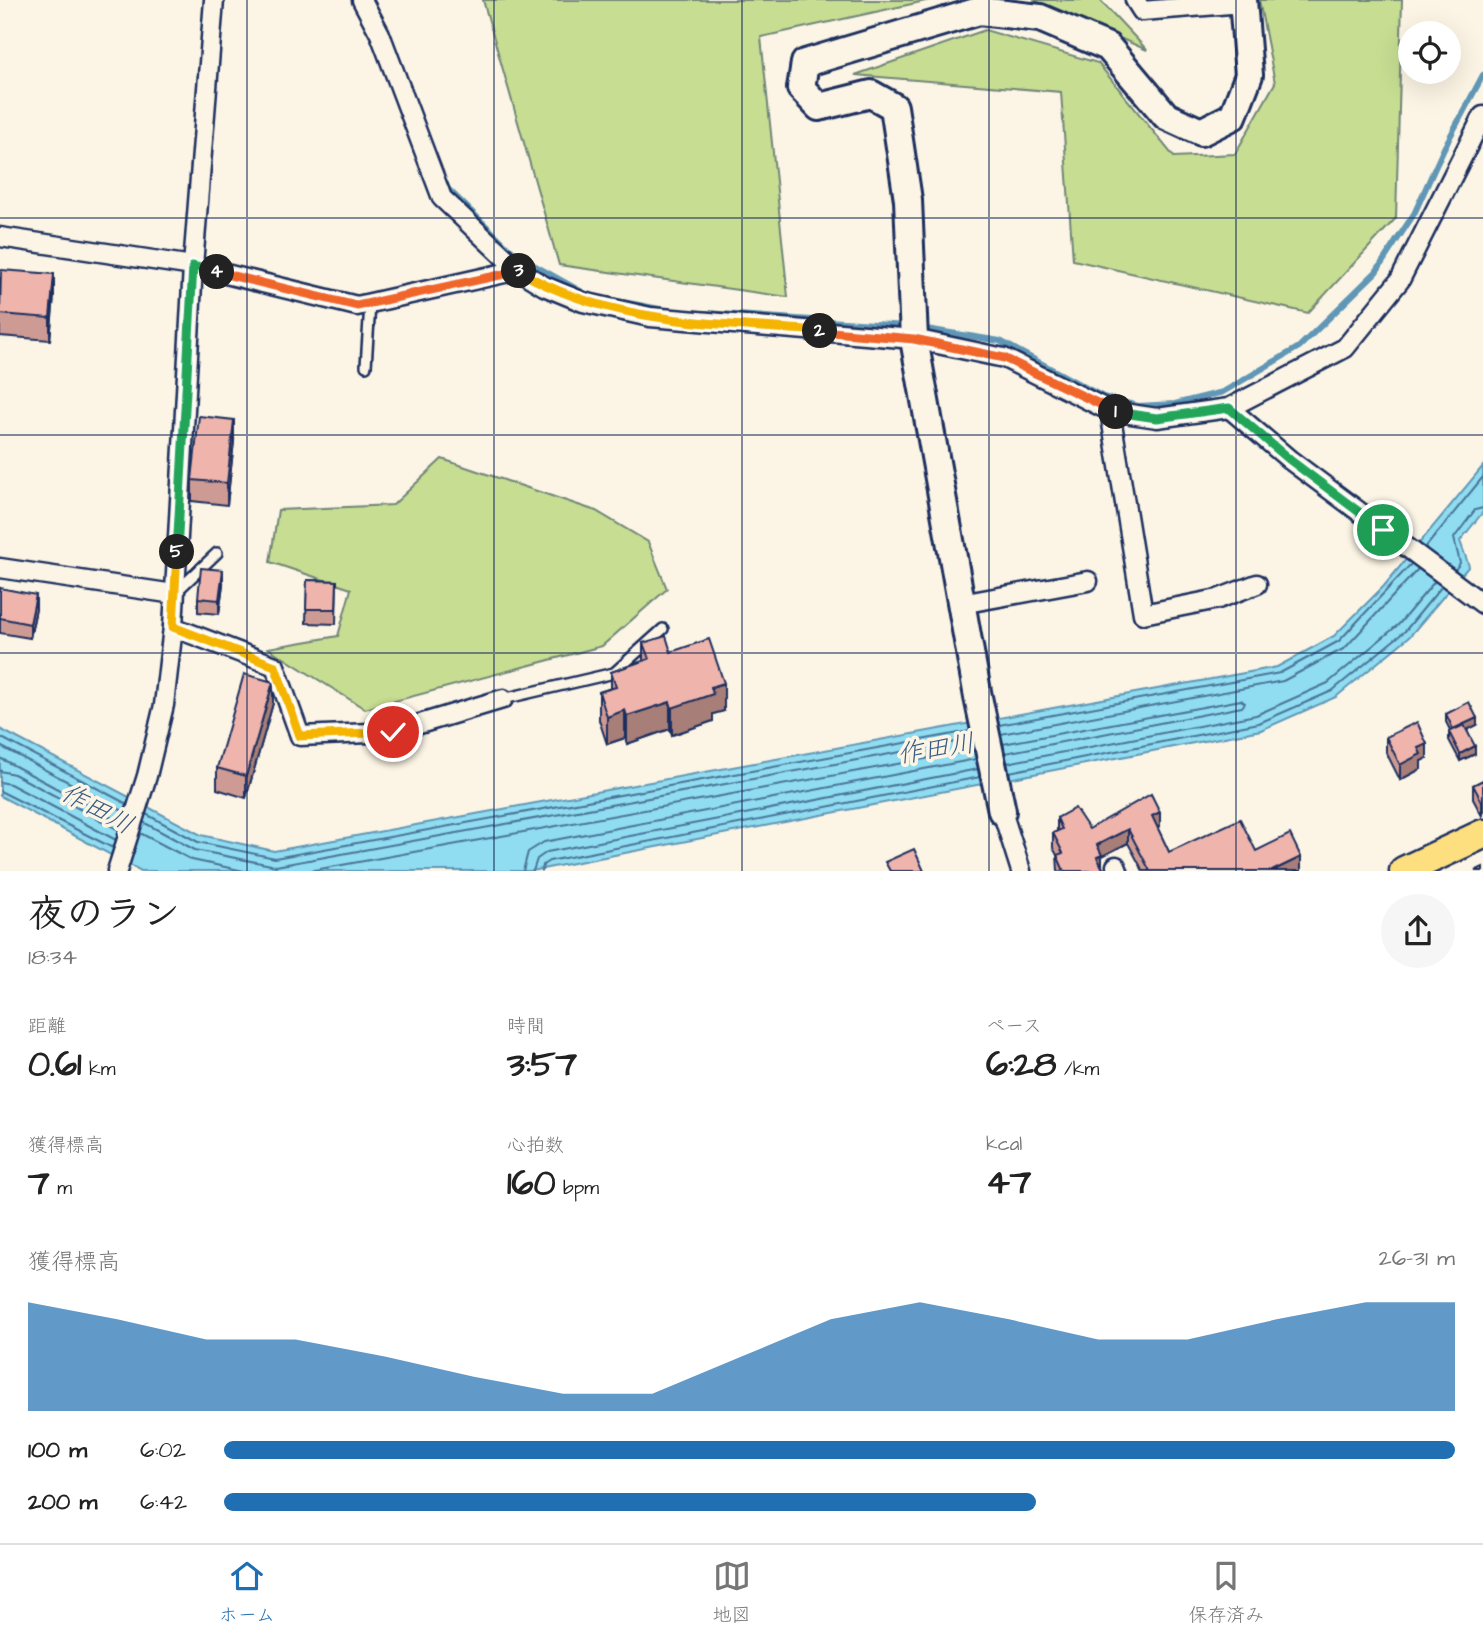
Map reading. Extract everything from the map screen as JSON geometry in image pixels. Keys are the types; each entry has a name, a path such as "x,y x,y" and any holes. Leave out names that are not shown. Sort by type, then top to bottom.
{"main road":[{"path":"1404,871 1483,834"}],"street":[{"path":"117,871 147,776 164,705 173,627 193,266 214,0"},
{"path":"362,0 380,34 442,198 518,270 544,286 583,302 650,317 913,331 1004,358 1110,411 1157,418 1229,408 1345,348 1400,280 1483,116"},
{"path":"1021,871 1002,811 978,697 913,331 908,200 894,107 871,94 819,107 801,88 805,63 979,11 1040,18 1108,47 1167,116 1201,132 1233,116 1249,75 1243,1 1142,11 1135,0"},
{"path":"0,237 193,266 357,306 518,270"},
{"path":"1229,408 1290,460 1483,604"},
{"path":"1110,411 1143,614 1218,599 1257,584"},
{"path":"0,569 174,594"},
{"path":"961,604 1088,581"},
{"path":"173,627 275,666 300,736 393,732 503,699"}],"lane":[{"path":"366,366 370,303"},
{"path":"174,594 217,553"},
{"path":"503,699 614,673 663,629"}],"green space":[{"path":"483,0 930,0 761,37 788,297 559,265"},
{"path":"1033,0 1100,0 1147,50"},
{"path":"1259,0 1402,0 1401,21 1398,21 1400,84 1396,218 1308,313 1073,260 1061,92 855,75 985,30 1098,63 1174,157 1235,154 1275,83"},
{"path":"442,459 596,511 648,542 667,589 602,646 365,709 268,648 338,636 351,589 270,562 278,510 393,505"}],"water":[{"name":"作田川","path":"1483,466 1483,512 1460,541 1469,566 1410,636 1336,697 1261,730 532,871 141,871 0,796 0,729 201,835 274,851 1277,667 1334,636 1384,586"}],"building":[{"path":"1,270 54,274 50,318 0,314"},
{"path":"199,416 234,420 227,483 192,480"},
{"path":"201,568 223,570 219,600 198,598"},
{"path":"307,580 337,581 336,609 306,609"},
{"path":"0,588 36,595 30,624 0,618"},
{"path":"666,636 671,652 709,639 724,683 711,687 713,694 672,708 670,702 627,716 625,710 607,717 599,692 616,687 611,672 649,659 643,643"},
{"path":"244,674 273,682 246,776 217,768"},
{"path":"1469,702 1477,718 1453,729 1446,714"},
{"path":"1417,722 1427,744 1418,748 1421,754 1400,765 1386,737"},
{"path":"1464,725 1475,746 1460,754 1449,732"},
{"path":"1483,780 1483,802 1482,802 1473,785"},
{"path":"1151,794 1160,812 1152,816 1169,852 1240,819 1256,851 1290,834 1301,857 1272,871 1150,871 1128,829 1097,845 1102,855 1097,857 1104,871 1064,871 1057,855 1063,853 1053,833 1062,829 1057,818 1075,808 1089,829"},
{"path":"914,849 924,871 890,871 885,862"}],"waterway":[{"path":"920,328 1000,341 1103,397 1138,406 1175,404 1223,392 1299,347 1376,272 1414,214 1444,148 1483,75"},
{"path":"444,180 448,189 516,255 586,294"},
{"path":"607,299 665,310"},
{"path":"704,313 906,326"}],"route":[{"path":"393,732 300,736 275,666 173,627 193,266 357,306 518,270 544,286 583,302 650,317 914,339 1004,358 1110,411 1157,418 1229,408 1290,460 1383,530"}]}
